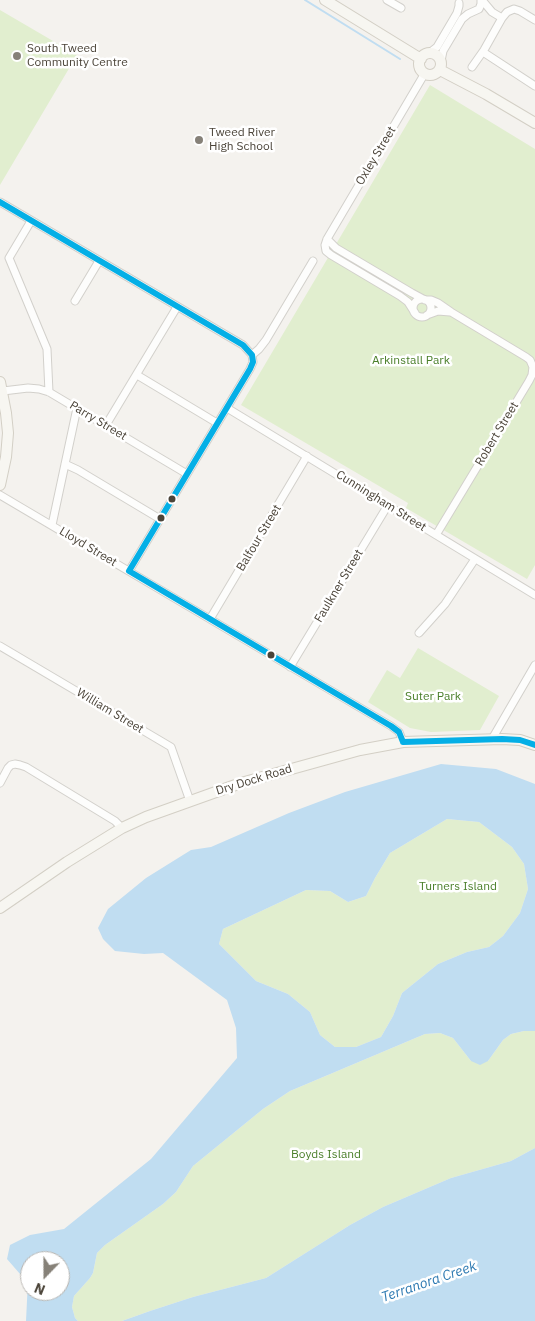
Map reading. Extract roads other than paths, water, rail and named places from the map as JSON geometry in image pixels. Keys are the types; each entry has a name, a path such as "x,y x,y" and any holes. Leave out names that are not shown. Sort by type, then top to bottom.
{"street":[{"path":"325,0 424,56 436,55 439,58 440,66"},
{"path":"387,0 401,8"},
{"path":"459,1 457,13 436,46 424,56 420,65 425,74 435,74 440,66 443,51 461,21 465,16 480,7 482,0"},
{"path":"482,0 492,12 502,18"},
{"path":"459,1 463,10 492,12"},
{"path":"472,67 507,12 514,9 535,20"},
{"path":"483,52 535,86"},
{"path":"440,66 535,123"},
{"name":"Oxley Street","path":"327,239 425,74"},
{"path":"0,202 243,346 252,355 252,365 129,571"},
{"path":"31,221 9,258 47,348 49,392"},
{"path":"327,239 325,247 329,254 402,298 420,316 438,311 451,312"},
{"name":"Robert Street","path":"327,239 336,248 412,293 425,300 435,301 526,357 532,364 533,371 529,381 436,535"},
{"path":"75,301 99,261"},
{"path":"252,355 266,340 313,261"},
{"path":"415,313 414,306 416,302 425,300 431,306 430,312 427,315"},
{"path":"106,425 177,307"},
{"path":"137,376 217,423"},
{"path":"0,485 6,457 8,433 1,387"},
{"name":"Parry Street","path":"1,387 38,389 49,392 187,474"},
{"path":"52,525 77,408"},
{"name":"Cunningham Street","path":"227,408 535,595"},
{"name":"Balfour Street","path":"210,619 307,456"},
{"path":"65,464 160,519"},
{"name":"Lloyd Street","path":"0,495 396,729 403,742"},
{"name":"Faulkner Street","path":"290,667 388,505"},
{"path":"419,633 445,604 475,559"},
{"name":"William Street","path":"0,646 171,747 190,801"},
{"path":"492,739 535,665"},
{"name":"Dry Dock Road","path":"0,908 67,862 122,828 190,801 262,776 360,750 403,742 492,739 520,740 535,745"},
{"path":"0,783 8,768 15,764 20,765 35,772 115,821 122,828"}],"water":[{"path":"441,764 496,769 535,784 535,1031 511,1034 503,1040 488,1061 480,1065 471,1061 453,1038 440,1033 425,1034 290,1091 263,1109 193,1166 176,1192 163,1204 105,1245 97,1253 93,1273 74,1296 72,1307 75,1318 78,1321 26,1321 27,1301 70,1301 70,1251 20,1251 20,1274 7,1259 10,1245 30,1235 64,1229 151,1159 237,1058 236,1028 227,1000 163,953 144,954 115,951 103,939 98,928 108,909 146,878 191,850 211,847 289,813 345,792","holes":["447,819 479,822 512,847 524,864 528,889 520,913 503,936 489,947 467,952 438,964 402,993 393,1016 381,1037 356,1047 335,1047 320,1035 310,1012 288,994 256,981 219,944 223,929 306,890 330,891 348,902 366,896 390,853"]},
{"name":"Terranora Creek","path":"535,1148 535,1321 122,1321 193,1297 266,1278 350,1225 383,1207 451,1178 511,1161"}],"waterway":[{"path":"305,0 400,59"}],"place":[{"name":"South Tweed Community Centre","path":"17,56"},
{"name":"Tweed River High School","path":"199,140"}],"park label":[{"name":"Arkinstall Park","path":"411,361"},
{"name":"Suter Park","path":"433,697"},
{"name":"Turners Island","path":"458,887"},
{"name":"Boyds Island","path":"326,1155"}]}
